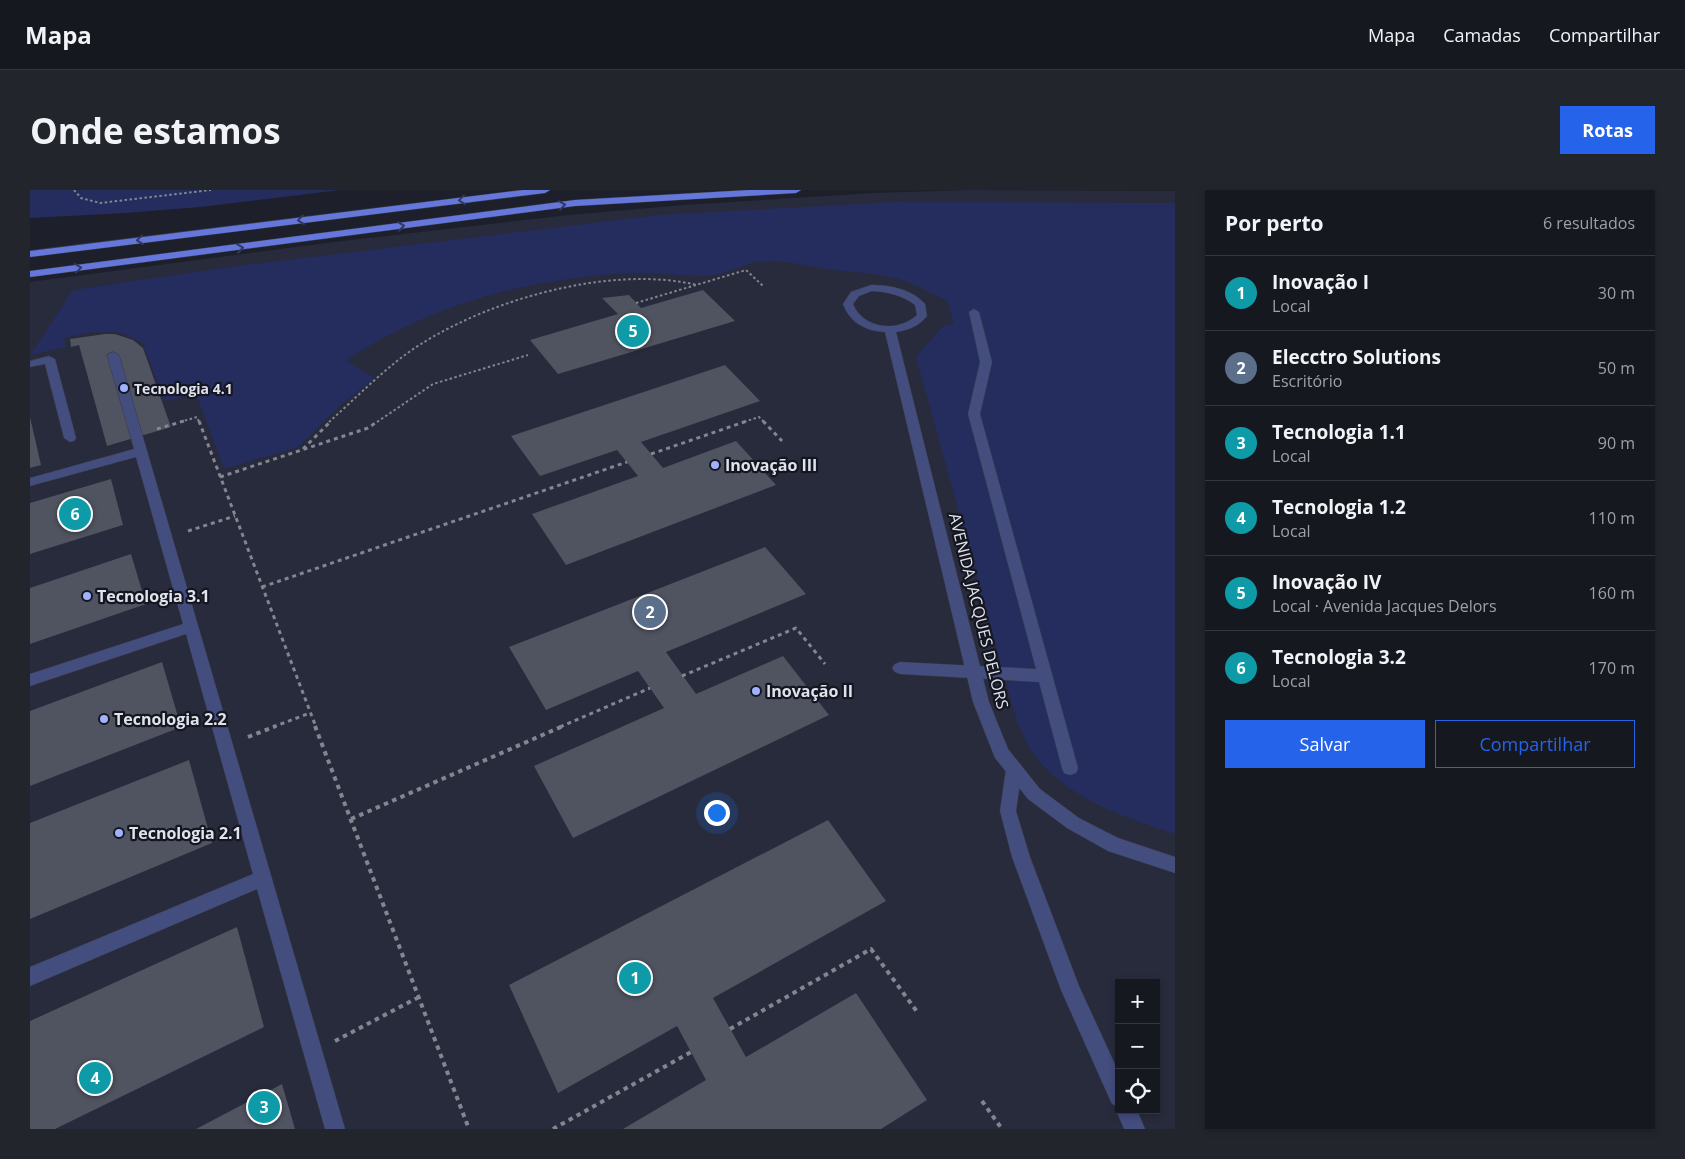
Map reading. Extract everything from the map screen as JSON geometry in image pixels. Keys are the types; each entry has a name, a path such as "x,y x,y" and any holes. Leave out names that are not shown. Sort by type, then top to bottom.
{"main road":[{"path":"30,254 546,190"},
{"path":"30,274 575,203 796,190"}],"street":[{"path":"880,288 899,291 915,299 922,310 922,316 918,322 911,326 890,329 879,328 860,321 849,310 850,298 862,290 880,288"},
{"path":"974,312 986,362 974,414 1070,768"},
{"name":"AVENIDA JACQUES DELORS","path":"890,329 981,702 1001,753 1034,794 1072,823 1114,845 1175,865"},
{"path":"113,355 335,1129"},
{"path":"30,364 49,359 70,438"},
{"path":"30,482 141,451"},
{"path":"30,680 191,626"},
{"path":"900,668 1045,676"},
{"path":"1014,769 1008,811 1021,857 1071,990 1115,1088"},
{"path":"30,977 263,878"},
{"path":"1128,1114 1135,1129"}],"path":[{"path":"74,190 80,198 89,202 100,203 211,190"},
{"path":"636,303 746,270 764,286"},
{"path":"303,449 342,408 396,361 430,339 489,310 527,297 590,284 647,279 680,280 697,284"},
{"path":"220,477 368,428 433,384 528,355"},
{"path":"168,426 197,417 469,1129"},
{"path":"651,454 759,417 782,441"},
{"path":"262,587 627,462"},
{"path":"166,538 235,516"},
{"path":"682,676 796,628 826,664"},
{"path":"351,819 650,688"},
{"path":"225,746 310,713"},
{"path":"730,1029 871,949 918,1013"},
{"path":"313,1053 419,996"},
{"path":"553,1129 691,1052"},
{"path":"982,1101 1002,1129"}],"shaded area":[{"path":"30,190 340,190 200,207 30,218"},
{"path":"969,190 1175,191 1175,1129 30,1129 30,282 334,242 569,215 684,205 873,193"},
{"path":"895,202 1175,203 1175,834 1099,805 1081,796 1064,784 1035,756 1017,722 916,357 943,326 954,323 947,300 913,284 882,275 761,261 713,275 695,276 651,273 603,275 526,286 487,296 413,323 346,361 375,378 339,406 298,447 224,469 196,394 165,401 142,342 119,332 93,332 64,338 66,347 30,355 73,290 230,267 659,215"}],"building":[{"path":"703,290 735,321 558,374 530,340 618,314 602,298 629,295 641,308"},
{"name":"Tecnologia 4.1","path":"115,334 133,340 143,348 171,427 107,446 79,345 71,347 70,339"},
{"name":"Inovação III","path":"725,365 760,401 641,442 663,468 736,441 776,485 566,565 532,514 638,476 617,450 540,476 511,436"},
{"path":"30,417 41,465 30,468"},
{"path":"111,479 123,525 30,554 30,503"},
{"name":"Inovação II","path":"765,547 806,594 666,652 696,694 783,656 829,715 573,838 534,766 664,708 638,671 546,710 509,647"},
{"name":"Tecnologia 3.1","path":"131,554 146,604 30,644 30,588"},
{"name":"Tecnologia 2.2","path":"162,662 181,727 30,786 30,711"},
{"name":"Tecnologia 2.1","path":"189,760 212,843 30,919 30,823"},
{"path":"828,820 886,901 713,998 746,1057 856,993 927,1100 881,1129 623,1129 706,1080 677,1026 558,1093 509,985"},
{"path":"237,927 264,1027 55,1129 30,1129 30,1021"},
{"path":"282,1084 295,1129 196,1129"}],"place":[{"name":"Inovação IV","path":"633,331"},
{"name":"Tecnologia 4.1","path":"124,388"},
{"name":"Inovação III","path":"715,465"},
{"name":"Tecnologia 3.2","path":"75,514"},
{"name":"Tecnologia 3.1","path":"87,596"},
{"name":"Elecctro Solutions","path":"650,612"},
{"name":"Inovação II","path":"756,691"},
{"name":"Tecnologia 2.2","path":"104,719"},
{"name":"Tecnologia 2.1","path":"119,833"},
{"name":"Inovação I","path":"635,978"},
{"name":"Tecnologia 1.2","path":"95,1078"},
{"name":"Tecnologia 1.1","path":"264,1107"}]}
